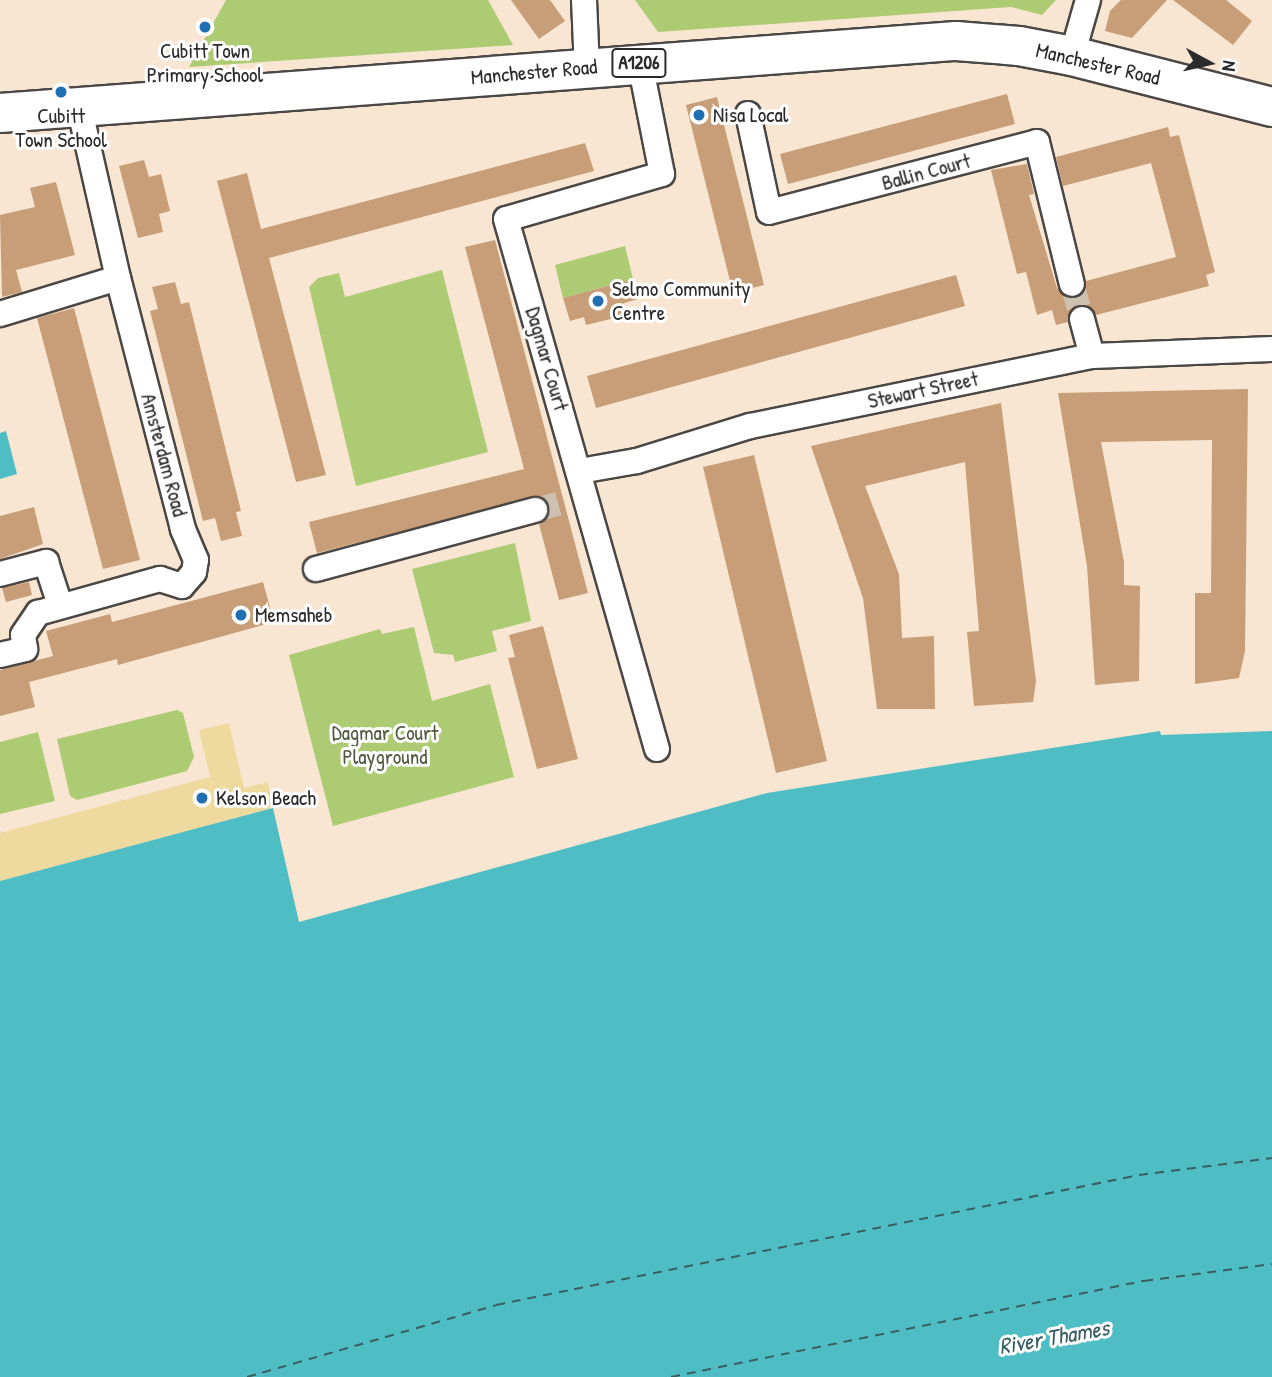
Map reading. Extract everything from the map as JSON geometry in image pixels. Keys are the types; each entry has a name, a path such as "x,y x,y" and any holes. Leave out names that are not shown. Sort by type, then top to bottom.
{"main road":[{"name":"Manchester Road","path":"0,113 956,41 1019,46 1073,57 1272,107"}],"street":[{"path":"584,0 587,68"},
{"path":"1073,57 1088,0"},
{"name":"Dagmar Court","path":"640,63 662,174 506,219 580,471 576,500 657,749"},
{"name":"Amsterdam Road","path":"0,655 25,649 27,625 38,613 160,579 182,586 194,572 196,560 183,529 118,278 79,107"},
{"name":"Ballin Court","path":"748,114 769,212 1037,142 1072,284"},
{"path":"0,314 118,278"},
{"path":"1082,319 1092,356"},
{"name":"Stewart Street","path":"580,471 637,461 750,426 1092,356 1272,349"},
{"path":"316,569 535,510"},
{"path":"0,574 46,562 60,605"}],"green space":[{"path":"226,0 488,0 513,45 189,67"},
{"path":"635,0 1056,0 1042,15 1011,7 658,32"},
{"path":"625,246 633,279 563,298 555,265"},
{"path":"442,270 488,452 356,486 309,287 318,278 339,273 345,297"},
{"path":"515,543 531,621 492,631 497,651 455,662 453,655 434,653 412,569"},
{"name":"Dagmar Court Playground","path":"414,627 432,701 490,684 514,777 333,826 289,655 380,629 382,634"},
{"path":"177,710 183,713 194,757 187,771 77,800 70,796 57,739"},
{"path":"38,732 55,801 0,814 0,742"}],"sand":[{"name":"Kelson Beach","path":"229,723 244,788 268,782 273,808 0,881 0,833 210,777 199,730"}],"water":[{"path":"6,431 17,474 0,479 0,433"},
{"name":"River Thames","path":"1160,731 1161,735 1272,731 1272,1377 0,1377 0,881 273,808 299,922 767,793"}],"building":[{"path":"511,0 550,0 565,21 539,39"},
{"path":"1121,0 1167,0 1132,38 1105,31 1110,11"},
{"path":"1173,0 1226,0 1252,21 1233,45"},
{"path":"1007,94 1015,124 788,184 780,154"},
{"path":"717,97 764,285 733,293 686,105"},
{"path":"1168,127 1170,137 1179,135 1215,272 1206,275 1209,286 1096,315 1092,308 1079,305 1071,309 1068,322 1056,325 1052,310 1037,315 1026,272 1017,274 991,170 1027,164 1034,194 1029,195 1057,288 1067,298 1076,298 1086,289 1086,281 1176,257 1151,163 1063,186 1056,157"},
{"path":"585,143 594,171 269,258 326,475 296,482 217,181 247,173 261,229"},
{"path":"144,160 149,177 161,174 170,211 159,214 163,232 138,238 119,166"},
{"path":"56,182 75,255 16,270 22,292 2,297 0,215 35,207 30,188"},
{"path":"495,240 588,593 559,600 539,524 546,520 549,507 539,496 317,553 309,522 524,469 465,247"},
{"path":"956,275 965,306 596,408 587,376"},
{"name":"Selmo Community Centre","path":"633,279 638,299 624,303 627,315 586,325 584,317 570,321 563,298"},
{"path":"175,282 181,304 189,302 241,511 236,512 242,536 221,541 215,518 203,521 150,311 158,309 152,287"},
{"path":"74,308 140,560 103,569 37,318"},
{"path":"1248,389 1245,651 1239,678 1195,684 1195,593 1211,593 1212,440 1101,442 1124,562 1124,585 1140,586 1139,681 1095,685 1087,566 1058,393"},
{"path":"1001,403 1036,681 1033,702 974,706 967,632 979,631 965,462 865,486 899,574 902,638 934,636 935,709 877,709 863,598 811,446"},
{"path":"754,455 827,761 776,773 703,467"},
{"path":"34,507 43,544 0,559 0,516"},
{"path":"29,582 32,595 6,602 2,588"},
{"path":"263,582 274,622 118,665 117,659 29,682 35,707 0,716 0,670 53,656 46,631 110,614 112,622"},
{"path":"543,626 578,759 537,769 508,658 515,657 509,635"}],"ferry route":[{"path":"247,1377 496,1305 1139,1175 1272,1158"},
{"path":"671,1377 1144,1281 1272,1264"}],"tunnel":[{"path":"1072,284 1082,319"},
{"path":"535,510 564,502"}],"place":[{"name":"Cubitt Town Primary School","path":"205,27"},
{"name":"Cubitt Town School","path":"61,92"},
{"name":"Nisa Local","path":"699,115"},
{"name":"Selmo Community Centre","path":"598,301"},
{"name":"Memsaheb","path":"241,615"},
{"name":"Kelson Beach","path":"202,798"}]}
